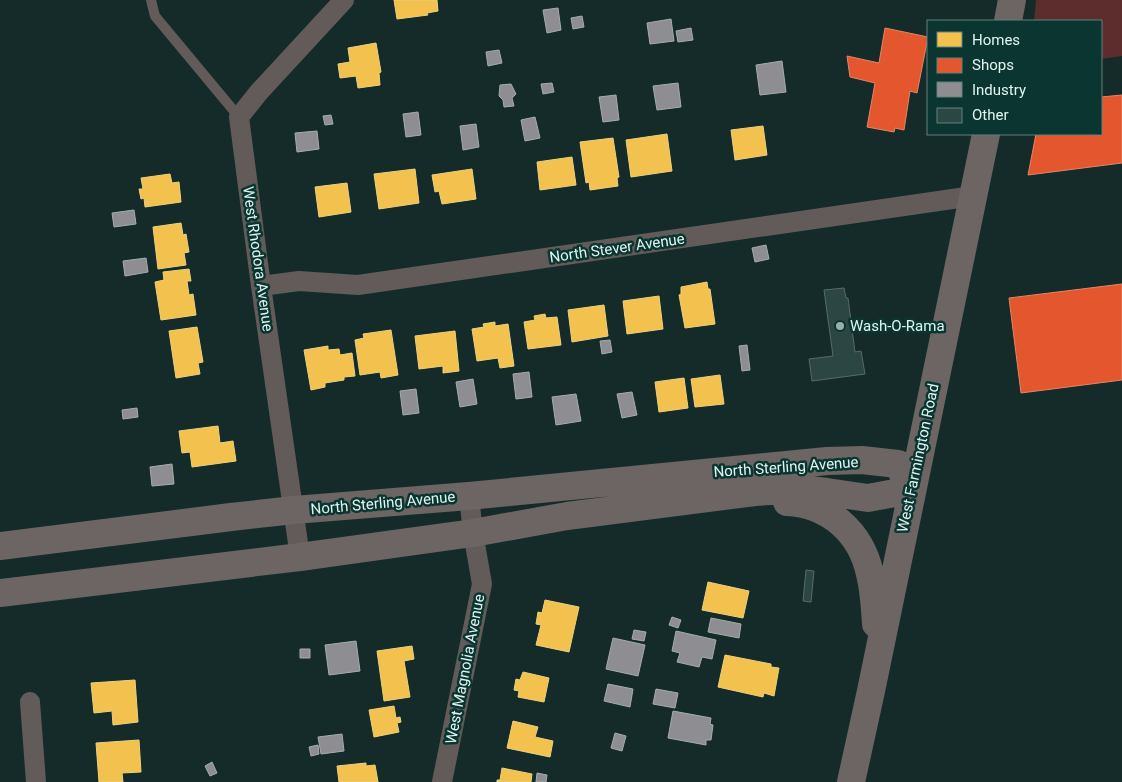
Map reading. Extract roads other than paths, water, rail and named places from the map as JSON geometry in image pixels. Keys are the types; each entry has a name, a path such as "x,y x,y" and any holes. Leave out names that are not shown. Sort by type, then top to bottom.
{"main road":[{"path":"1008,20 1012,0"},
{"name":"West Farmington Road","path":"851,782 986,135"},
{"name":"North Sterling Avenue","path":"0,546 294,510 469,496 817,462 850,460 898,464 911,490 868,498 814,490 746,493 620,508 473,533 300,557 0,593"},
{"path":"620,508 733,502 790,502 818,509 844,525 855,539 868,565 870,574 876,630 871,691"}],"street":[{"path":"240,117 259,92 344,0"},
{"name":"West Rhodora Avenue","path":"240,117 261,286 300,557"},
{"name":"North Stever Avenue","path":"261,286 299,281 358,285 973,196"},
{"name":"West Magnolia Avenue","path":"442,782 482,584 469,496"},
{"path":"30,702 36,782"}],"lane":[{"path":"152,0 155,16 240,117"}],"place":[{"name":"Wash-O-Rama","path":"840,326"}]}
